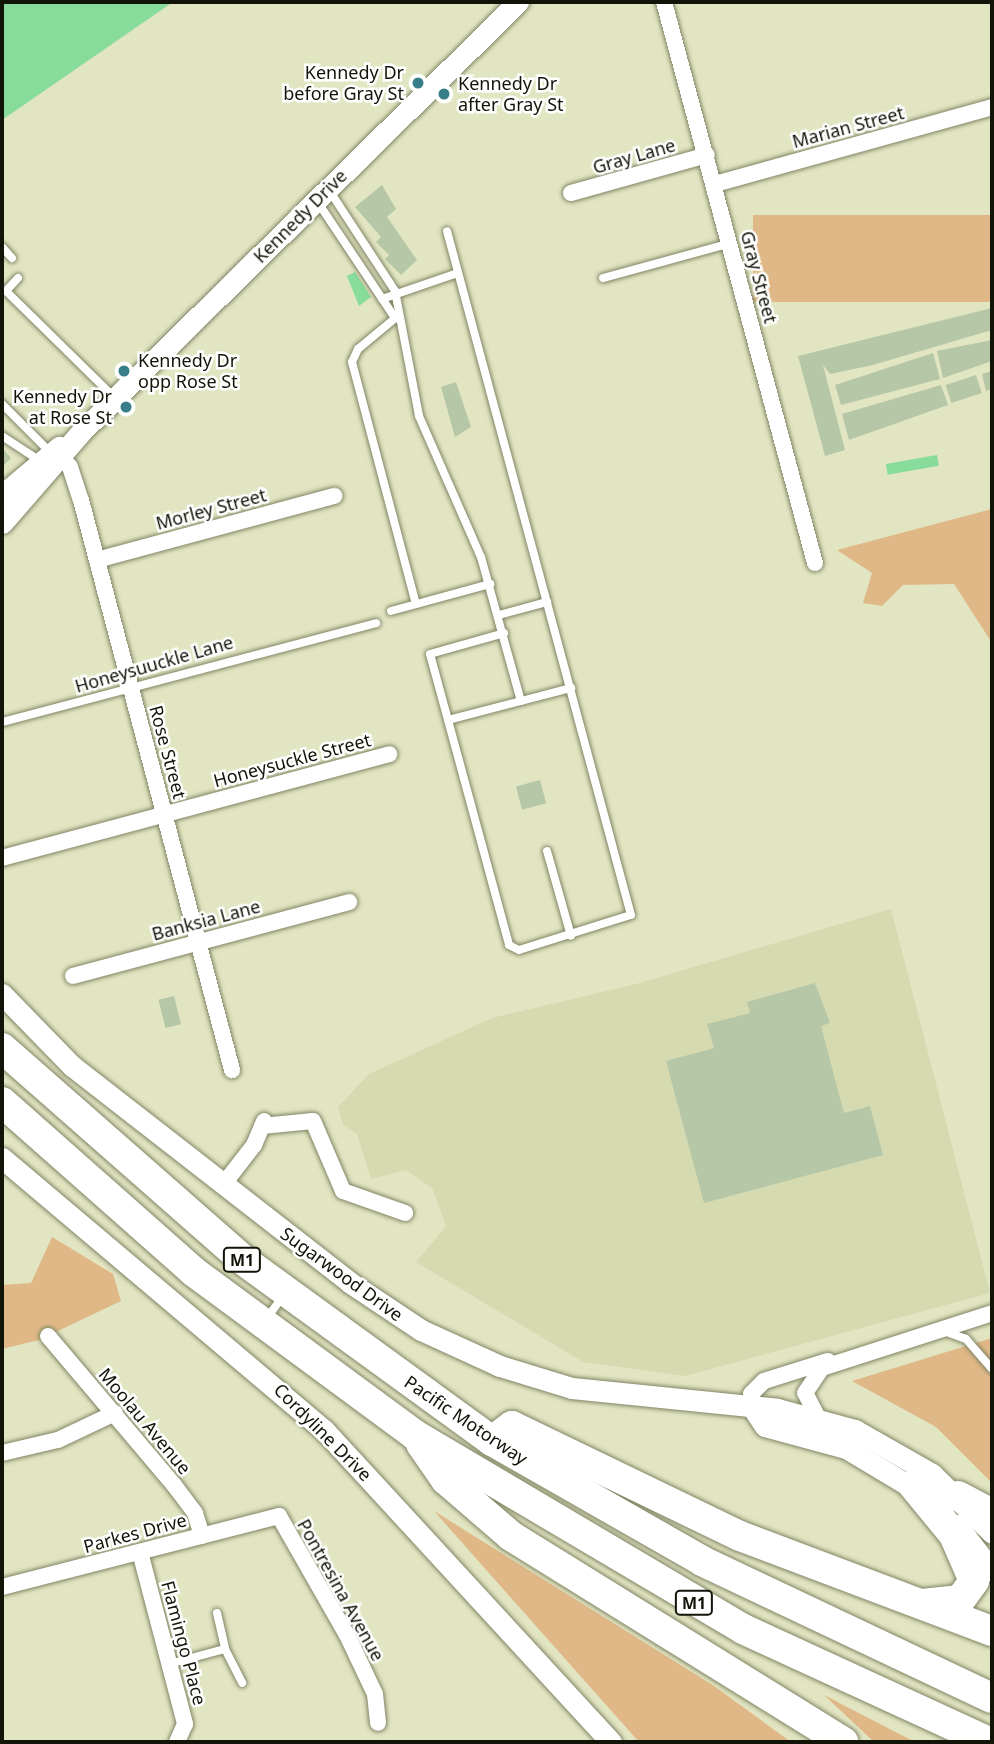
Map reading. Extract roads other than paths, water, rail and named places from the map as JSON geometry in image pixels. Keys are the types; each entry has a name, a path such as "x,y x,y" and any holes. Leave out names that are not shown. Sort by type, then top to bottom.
{"highway":[{"name":"Pacific Motorway","path":"2,1048 168,1199 286,1292 492,1441 702,1561 992,1698"},
{"name":"M1","path":"2,1102 73,1171 262,1324 415,1435 721,1618 989,1742"},
{"path":"492,1441 512,1426 636,1490 914,1604 992,1631"},
{"path":"415,1435 446,1480 511,1536 843,1742"},
{"path":"913,1485 954,1535 974,1581 960,1600 914,1604"},
{"path":"958,1496 992,1514"}],"street":[{"name":"Kennedy Drive","path":"2,495 82,431 518,2"},
{"name":"Gray Street","path":"664,2 815,563"},
{"name":"Marian Street","path":"715,184 992,107"},
{"name":"Gray Lane","path":"571,193 707,155"},
{"name":"Kennedy Drive","path":"3,520 52,455"},
{"name":"Rose Street","path":"52,455 73,473 232,1070"},
{"name":"Morley Street","path":"97,560 335,496"},
{"name":"Honeysuckle Street","path":"2,858 389,754"},
{"name":"Banksia Lane","path":"74,976 349,902"},
{"name":"Sugarwood Drive","path":"2,994 72,1066 223,1185 421,1330 500,1366 572,1388 752,1407 818,1418 890,1447 958,1496 992,1533"},
{"path":"223,1185 263,1124 313,1121 343,1191 405,1213"},
{"name":"Cordyline Drive","path":"2,1158 325,1431 611,1742"},
{"path":"992,1313 769,1378 751,1394 752,1407 765,1426 846,1448 913,1485 947,1514 992,1571"},
{"name":"Moolau Avenue","path":"48,1336 115,1413 195,1513 202,1536"},
{"path":"818,1418 805,1396 813,1376 883,1346"},
{"path":"2,1453 58,1440 115,1413"},
{"name":"Parkes Drive","path":"2,1587 279,1516"},
{"name":"Pontresina Avenue","path":"279,1516 347,1634 375,1694 378,1723"},
{"name":"Flamingo Place","path":"140,1552 185,1724 177,1742"}],"lane":[{"path":"322,194 395,291 397,317 419,416 490,584 521,701"},
{"path":"322,194 382,299 397,317"},
{"path":"447,231 631,915 571,936 519,950 509,946 429,654 504,634"},
{"path":"603,278 731,243"},
{"path":"2,247 12,258"},
{"path":"382,299 395,291 458,273"},
{"path":"19,278 6,290 115,398"},
{"path":"397,317 355,351 352,362 416,604"},
{"path":"2,404 52,455"},
{"path":"2,436 52,455"},
{"path":"391,611 490,584"},
{"path":"499,615 547,602"},
{"name":"Honeysuuckle Lane","path":"2,722 376,622"},
{"path":"448,720 570,688"},
{"path":"547,851 571,936"},
{"path":"262,1324 286,1292"},
{"path":"937,1329 966,1339 992,1369"},
{"path":"217,1613 225,1649 242,1683"},
{"path":"169,1664 225,1649"}],"place":[{"name":"Kennedy Dr before Gray St","path":"418,83"},
{"name":"Kennedy Dr after Gray St","path":"444,94"},
{"name":"Kennedy Dr opp Rose St","path":"124,371"},
{"name":"Kennedy Dr at Rose St","path":"126,407"}]}
